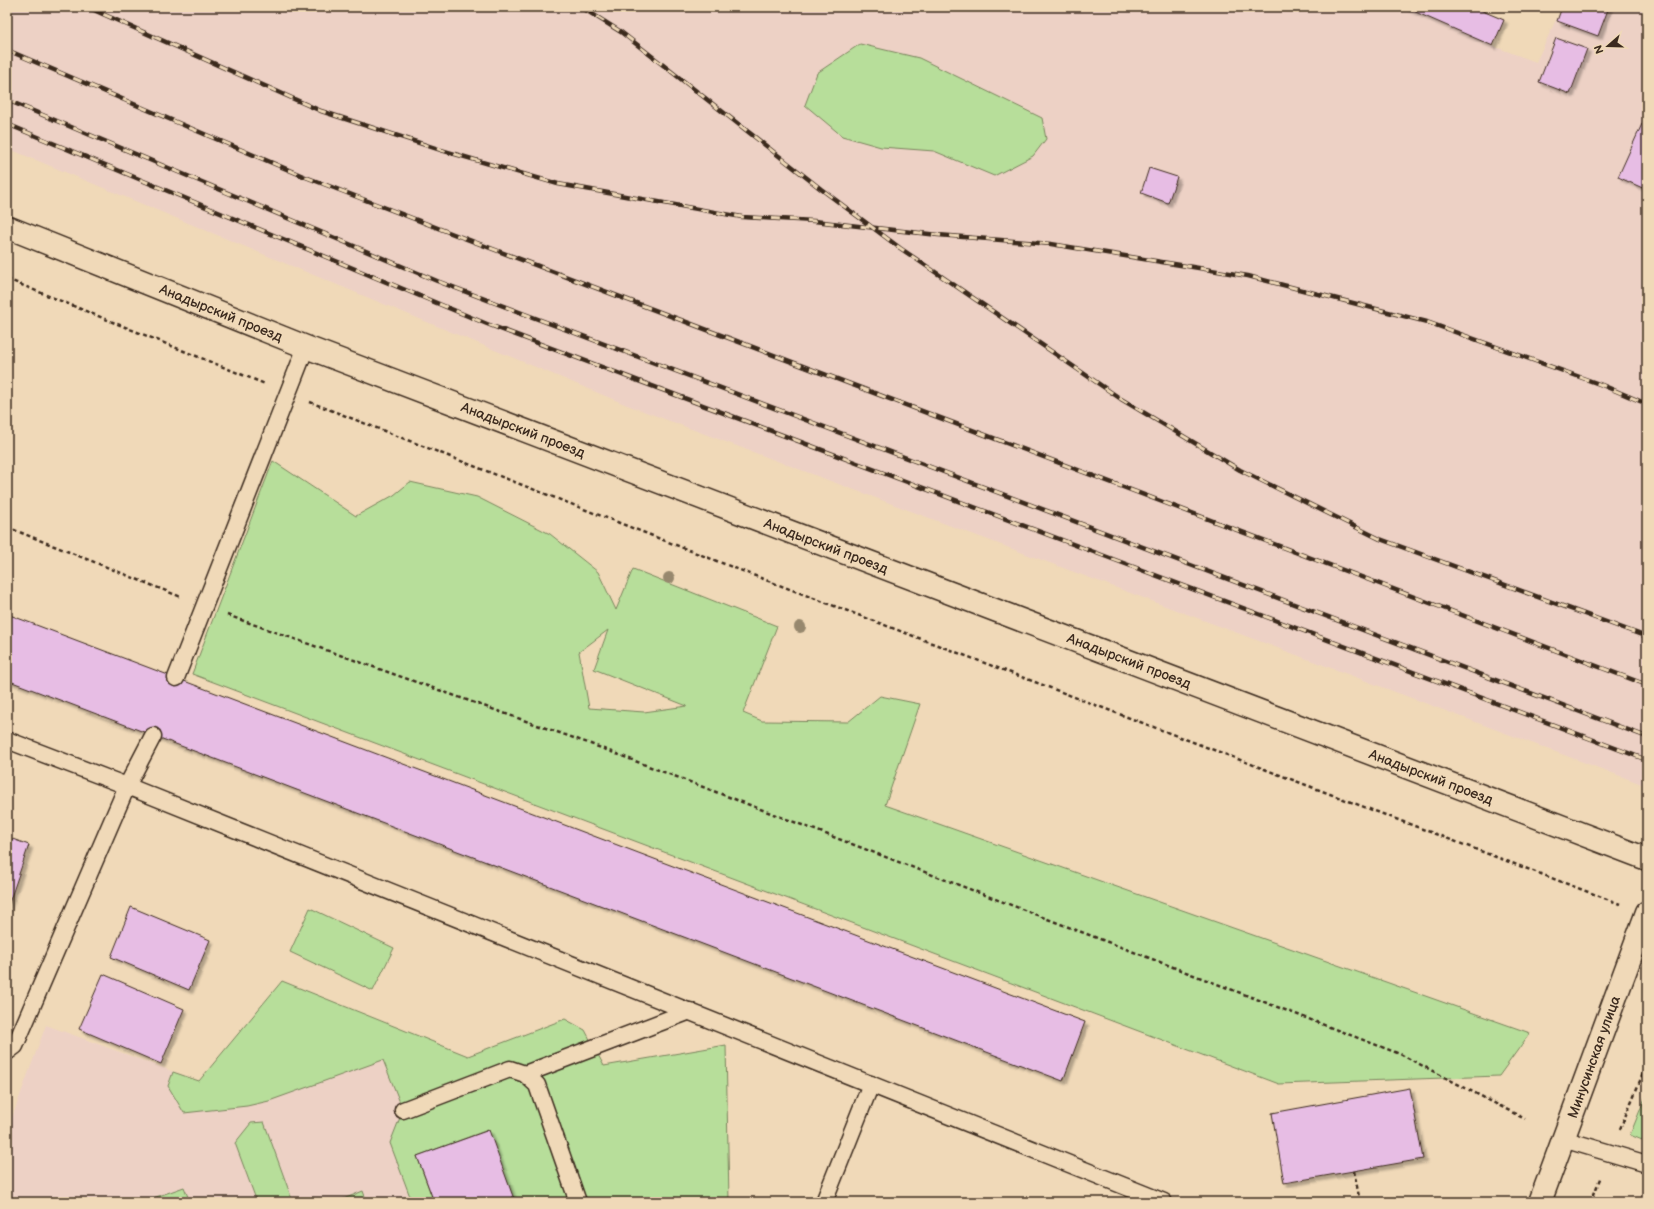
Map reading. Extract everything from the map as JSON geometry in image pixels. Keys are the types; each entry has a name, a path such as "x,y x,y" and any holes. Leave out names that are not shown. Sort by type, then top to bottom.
{"street":[{"name":"Анадырский проезд","path":"7,227 306,347 1647,859"},
{"name":"Минусинская улица","path":"1540,1202 1647,912"}],"lane":[{"path":"176,678 306,347"},
{"path":"7,1052 15,1046 127,786 153,736"},
{"path":"7,740 127,786 1164,1202"},
{"path":"525,1074 690,1011"},
{"path":"403,1110 510,1069 525,1074 537,1084 578,1202"},
{"path":"824,1202 871,1084"},
{"path":"1564,1139 1647,1164"}],"path":[{"path":"7,279 288,393 750,574 1647,912"},
{"path":"7,528 204,607 588,742 1400,1054 1525,1119"},
{"path":"1354,1171 1360,1202"}],"shaded area":[{"path":"7,7 1404,7 1493,46 1536,62 1562,7 1647,7 1647,786 627,405 7,148"},
{"path":"282,981 468,1056 565,1019 585,1030 604,1066 726,1045 729,1202 7,1202 7,1131 46,1025 199,1081"}],"green space":[{"path":"860,44 919,58 1042,118 1046,139 1033,156 994,176 934,151 881,147 842,136 805,105 817,73"},
{"path":"273,461 356,516 394,495 410,482 477,497 550,534 598,572 616,610 633,569 777,626 743,713 762,721 848,722 880,696 920,704 885,805 1530,1033 1499,1076 1279,1084 192,674","holes":["608,630 594,669 687,706 644,712 589,708 579,652"]},
{"path":"310,908 394,948 373,991 290,952"},
{"path":"282,981 468,1056 565,1019 585,1030 604,1066 726,1045 729,1202 515,1202 488,1130 417,1156 434,1202 412,1202 390,1143 403,1110 383,1060 269,1101 247,1106 184,1113 168,1086 173,1072 199,1081"},
{"path":"1647,1093 1647,1142 1630,1135"},
{"path":"264,1122 293,1202 257,1202 235,1143 251,1123"},
{"path":"184,1187 190,1202 142,1202"},
{"path":"363,1191 367,1202 336,1202"}],"building":[{"path":"1404,7 1473,7 1504,20 1493,46"},
{"path":"1562,7 1609,7 1598,36 1557,21"},
{"path":"1556,38 1587,49 1570,94 1539,82"},
{"path":"1647,113 1647,190 1618,177"},
{"path":"1149,168 1177,177 1168,203 1141,193"},
{"path":"7,614 1085,1022 1063,1081 7,680"},
{"path":"7,837 29,845 7,909"},
{"path":"131,907 210,940 189,990 111,957"},
{"path":"103,974 184,1009 161,1064 79,1029"},
{"path":"1410,1088 1423,1159 1284,1183 1272,1113"},
{"path":"489,1130 515,1202 434,1202 417,1156"}],"railway":[{"path":"87,7 321,111 441,150 558,184 742,217 814,221 938,235 1051,244 1248,276 1427,322 1602,385 1647,404"},
{"path":"581,7 621,32 821,189 900,248 1121,399 1240,470 1380,539 1647,637"},
{"path":"7,50 303,176 1647,685"},
{"path":"7,100 437,281 1647,737"},
{"path":"7,124 487,324 1647,760"}]}
